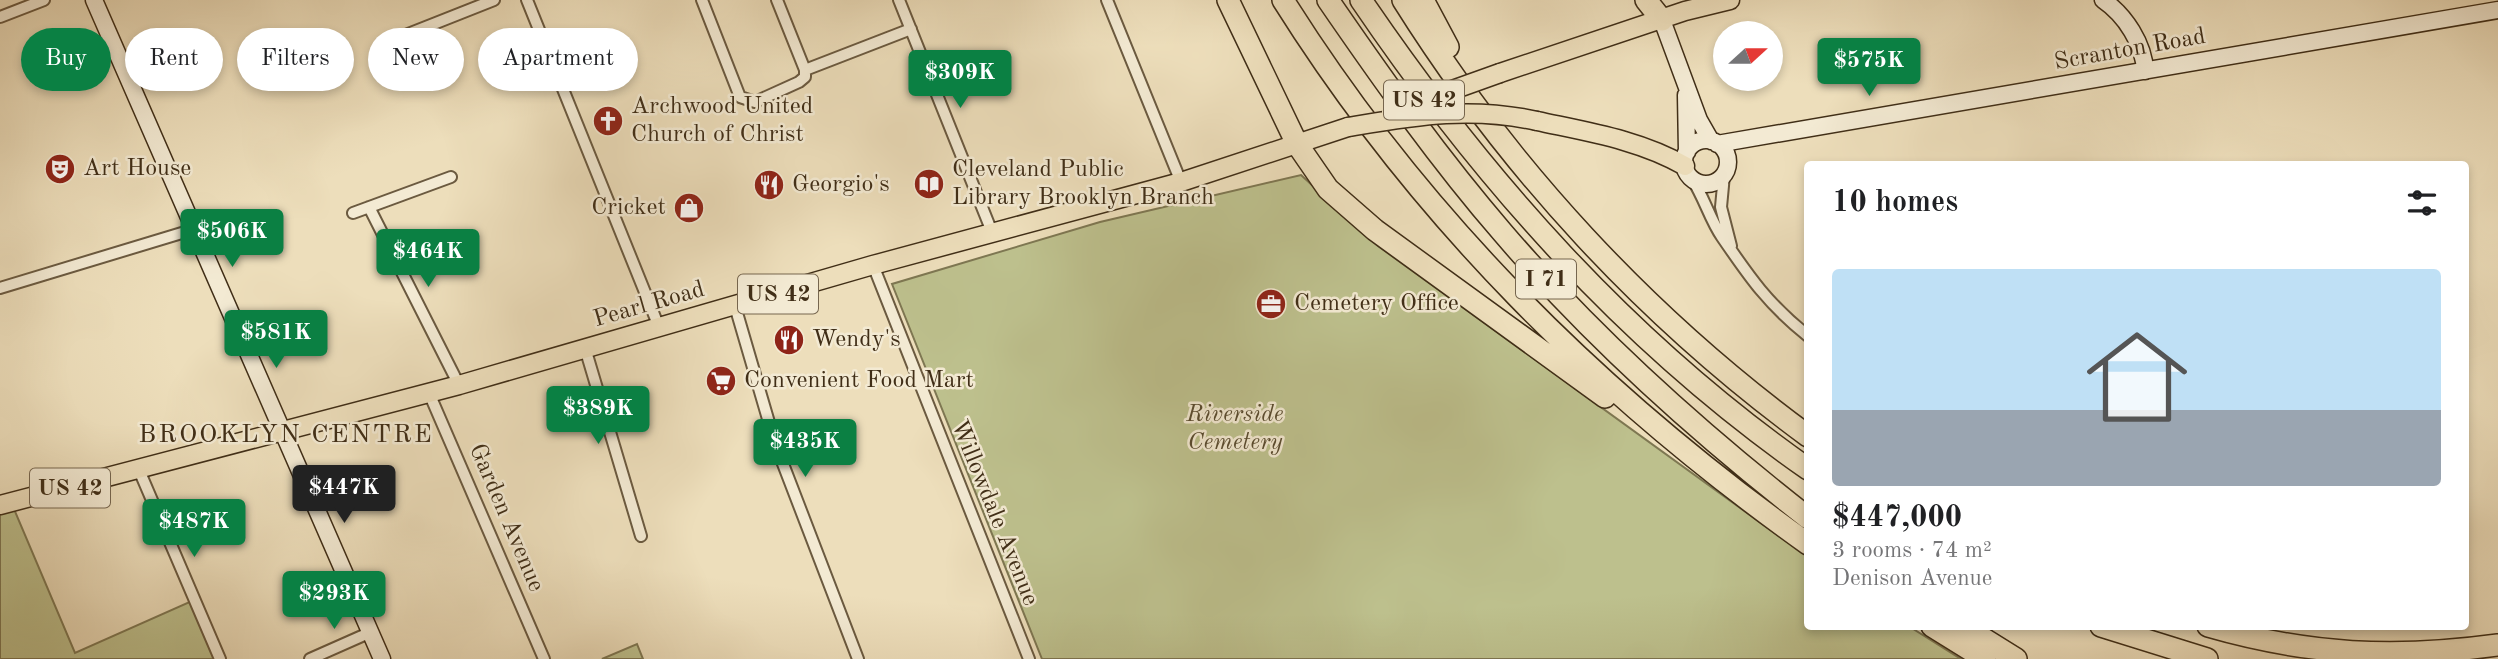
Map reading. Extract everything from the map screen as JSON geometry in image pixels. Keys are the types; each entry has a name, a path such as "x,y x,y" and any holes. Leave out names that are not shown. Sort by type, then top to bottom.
{"highway":[{"path":"1228,0 1297,144 1311,167 1347,209 1804,541"},
{"path":"1283,0 1382,145 1451,228 1505,287 1564,344 1704,467"},
{"name":"I 71","path":"1328,0 1431,145 1504,235 1645,380 1701,431 1804,515"},
{"name":"I 71","path":"1361,0 1464,142 1509,197 1585,280 1677,367 1804,466"},
{"path":"1403,0 1436,53 1498,139 1560,210 1635,288 1720,368 1804,433"},
{"path":"1423,0 1483,107 1560,210"},
{"path":"1646,0 1660,10"},
{"path":"1635,288 1747,377 1804,416"},
{"path":"1939,630 1986,659"},
{"path":"1969,630 2016,659"},
{"path":"2114,630 2202,658"},
{"path":"2138,630 2202,658"},
{"path":"2225,630 2308,649 2353,654 2429,654 2498,645"}],"main road":[{"name":"US 42","path":"1349,127 1500,73 1660,10 1730,0"},
{"path":"1349,127 1456,112 1499,113 1613,137 1664,154 1688,166"},
{"name":"Pearl Road","path":"0,505 459,385 873,265 1181,182 1349,127"}],"street":[{"path":"0,17 44,0"},
{"path":"94,0 382,659"},
{"path":"423,28 494,0"},
{"path":"527,0 659,327"},
{"path":"702,0 740,97 755,102 805,77 805,70 777,0"},
{"path":"899,0 992,232"},
{"path":"1107,0 1181,182"},
{"path":"2103,0 2124,19 2134,35 2145,71"},
{"path":"1660,10 1686,86 1714,142 1727,154 1721,207 1731,249"},
{"name":"Scranton Road","path":"1714,142 1770,136 1859,118 2498,10"},
{"path":"805,70 911,29"},
{"path":"1686,86 1688,166 1721,236 1750,281 1780,314 1804,333"},
{"name":"Scranton Road","path":"1726,172 1745,152 1770,136"},
{"path":"1688,166 1697,143 1714,142"},
{"path":"1688,166 1712,183 1726,172"},
{"path":"353,213 451,177"},
{"path":"369,207 459,385"},
{"path":"0,288 195,229"},
{"name":"Willowdale Avenue","path":"873,265 1029,659"},
{"path":"735,306 775,443 858,659"},
{"path":"585,348 641,536"},
{"name":"Garden Avenue","path":"429,393 544,659"},
{"path":"139,470 220,659"},
{"path":"310,659 370,632"}],"green space":[{"name":"Riverside Cemetery","path":"1301,175 1378,246 1804,554 1804,630 1915,630 1961,659 1042,659 892,284 1100,222"},
{"path":"11,502 75,653 194,600 220,659 0,659 0,505"},
{"path":"637,644 643,659 602,659"}],"place":[{"name":"Archwood United Church of Christ","path":"608,121"},
{"name":"Art House","path":"60,169"},
{"name":"Cleveland Public Library Brooklyn Branch","path":"929,184"},
{"name":"Georgio's","path":"769,185"},
{"name":"Cricket","path":"689,208"},
{"name":"Cemetery Office","path":"1271,304"},
{"name":"Wendy's","path":"789,340"},
{"name":"Convenient Food Mart","path":"721,381"}],"district":[{"name":"BROOKLYN CENTRE","path":"286,435"}]}
